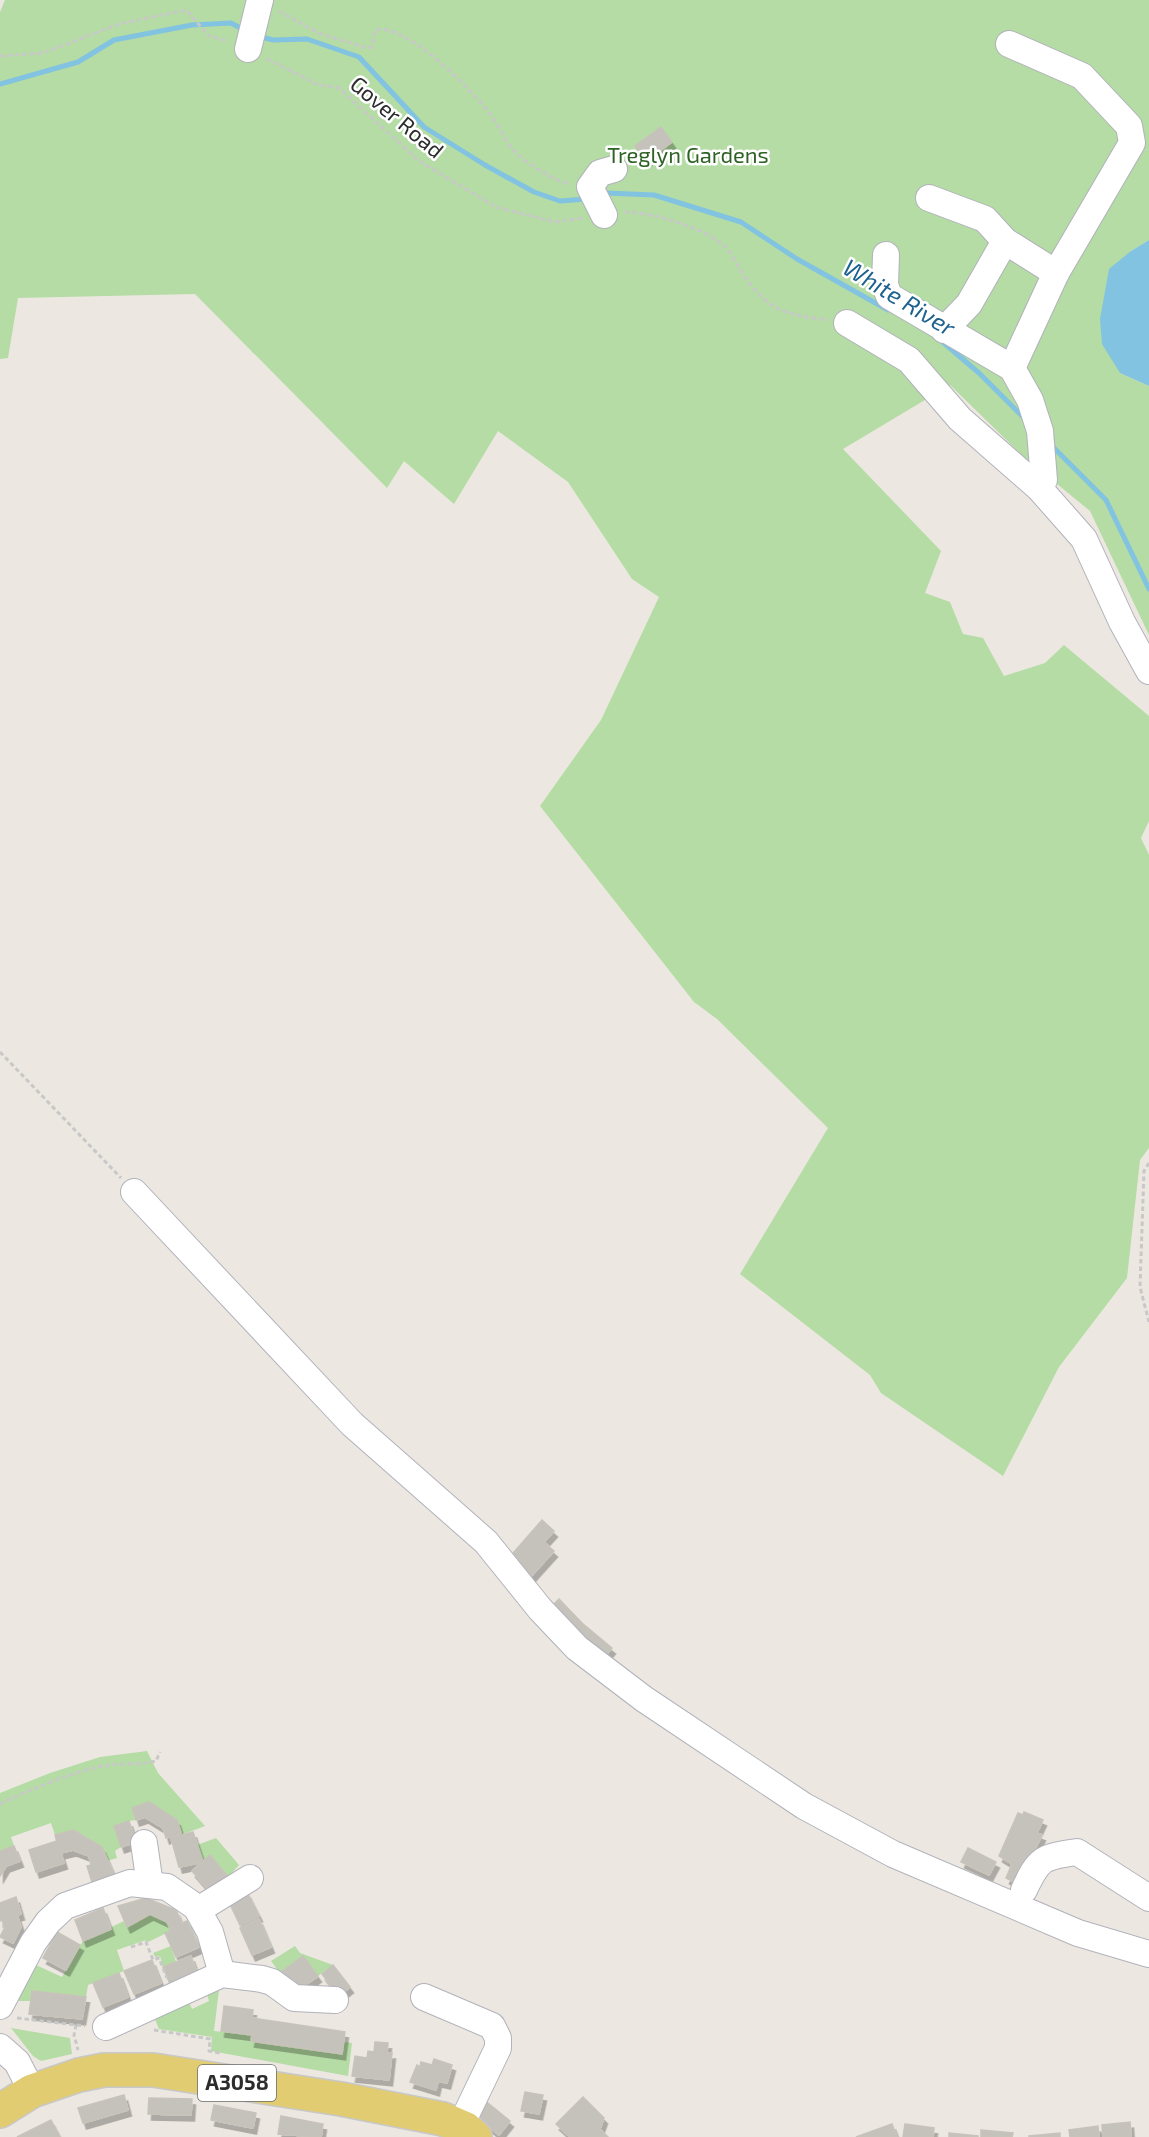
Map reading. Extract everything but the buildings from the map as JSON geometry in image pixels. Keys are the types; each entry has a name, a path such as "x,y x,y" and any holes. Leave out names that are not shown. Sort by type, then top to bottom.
{"main road":[{"name":"A3058","path":"0,2110 32,2091 79,2074 104,2070 153,2070 341,2099 443,2119 467,2132"}],"street":[{"path":"251,39 260,0"},
{"path":"1009,44 1082,76 1129,126 1132,143 1056,273 1012,368"},
{"path":"596,199 600,173 614,169"},
{"path":"929,198 985,219 1005,241 1056,273"},
{"path":"944,330 969,304 1005,241"},
{"path":"886,255 885,285 889,296 1012,368 1030,400 1041,437 1044,480 1039,488"},
{"path":"847,323 909,360 960,419 1039,488 1084,539 1122,622 1149,671"},
{"path":"134,1192 352,1424 486,1542 540,1609 577,1648 625,1684 722,1754 804,1806 893,1854 1078,1933 1149,1953"},
{"path":"144,1843 150,1885"},
{"path":"1024,1890 1033,1871 1047,1857 1077,1852 1149,1898"},
{"path":"198,1910 250,1878"},
{"path":"3,2001 33,1943 48,1922 65,1906 130,1883 167,1887 198,1910 210,1932 222,1974"},
{"path":"106,2026 142,2020 222,1974 272,1982 294,1998 335,2000"},
{"path":"424,1998 492,2026 498,2038 498,2048 467,2132"},
{"path":"0,2047 17,2062 32,2091"}],"path":[{"path":"260,0 318,33 367,48 372,47 375,30 384,27 394,32 419,47 450,72 489,113 514,152 561,183 596,199"},
{"name":"Gover Road","path":"0,56 43,53 119,24 186,10 209,36 251,39 319,85 339,88 419,161 496,207 555,222 596,199 626,212 647,213 698,231 724,246 759,297 786,314 847,323"},
{"path":"0,1052 134,1192"},
{"path":"1149,1163 1144,1171 1140,1287 1149,1322"},
{"path":"0,1804 30,1790 109,1766 142,1765 156,1761 160,1752"},
{"path":"131,1947 146,1942 153,1960 159,1958 170,1986"},
{"path":"3,2001 76,2025 106,2026"},
{"path":"142,2020 210,2038 209,2051 223,2054"},
{"path":"76,2025 74,2035 79,2054"}],"green space":[{"name":"Treglyn Gardens","path":"5,0 1149,0 1149,240 1131,251 1120,373 1149,386 1149,635 1090,511 1023,456 950,385 843,449 941,551 925,593 950,602 963,634 983,638 1004,676 1045,663 1064,645 1149,716 1149,821 1141,838 1149,855 1149,1148 1140,1160 1127,1278 1059,1367 1003,1476 881,1393 870,1375 740,1274 828,1128 717,1019 694,1002 540,806 601,720 659,597 632,579 568,482 498,431 454,504 404,461 387,488 195,294 18,298 8,358 0,359 0,12"},
{"path":"147,1751 158,1773 205,1826 181,1835 177,1820 149,1802 132,1808 136,1820 129,1821 121,1847 115,1851 117,1858 107,1861 102,1847 73,1830 55,1835 51,1823 11,1837 14,1846 0,1851 0,1793 50,1773 100,1757"},
{"path":"216,1838 239,1865 228,1877 210,1856 203,1862 197,1845"},
{"path":"150,1914 167,1922 171,1931 148,1942 146,1940 117,1950 124,1971 88,1985 86,1997 32,1992 31,2001 17,2001 36,1965 62,1977 83,1941 124,1921 127,1927"},
{"path":"171,1946 176,1962 163,1967 160,1956 155,1957 153,1953"},
{"path":"295,1946 300,1953 333,1965 318,1976 280,1973 271,1961"},
{"path":"219,1990 214,2031 252,2035 252,2041 342,2054 344,2042 352,2043 348,2076 211,2051 212,2037 159,2029 154,2017 189,2002 192,2009 209,2001 207,1994"},
{"path":"11,2028 70,2038 72,2054 41,2061 33,2056"}],"water":[{"path":"1149,240 1149,386 1120,373 1102,344 1100,319 1109,269"}],"waterway":[{"name":"White River","path":"0,84 78,62 114,40 192,25 231,23 244,30"},
{"name":"White River","path":"258,36 273,40 307,39 359,57 424,127 485,165 534,192 560,201 587,199"},
{"name":"White River","path":"606,193 654,195 741,222 797,259 888,310"},
{"name":"White River","path":"938,338 979,373 1025,419"},
{"name":"White River","path":"1051,445 1106,500 1149,589"}]}
